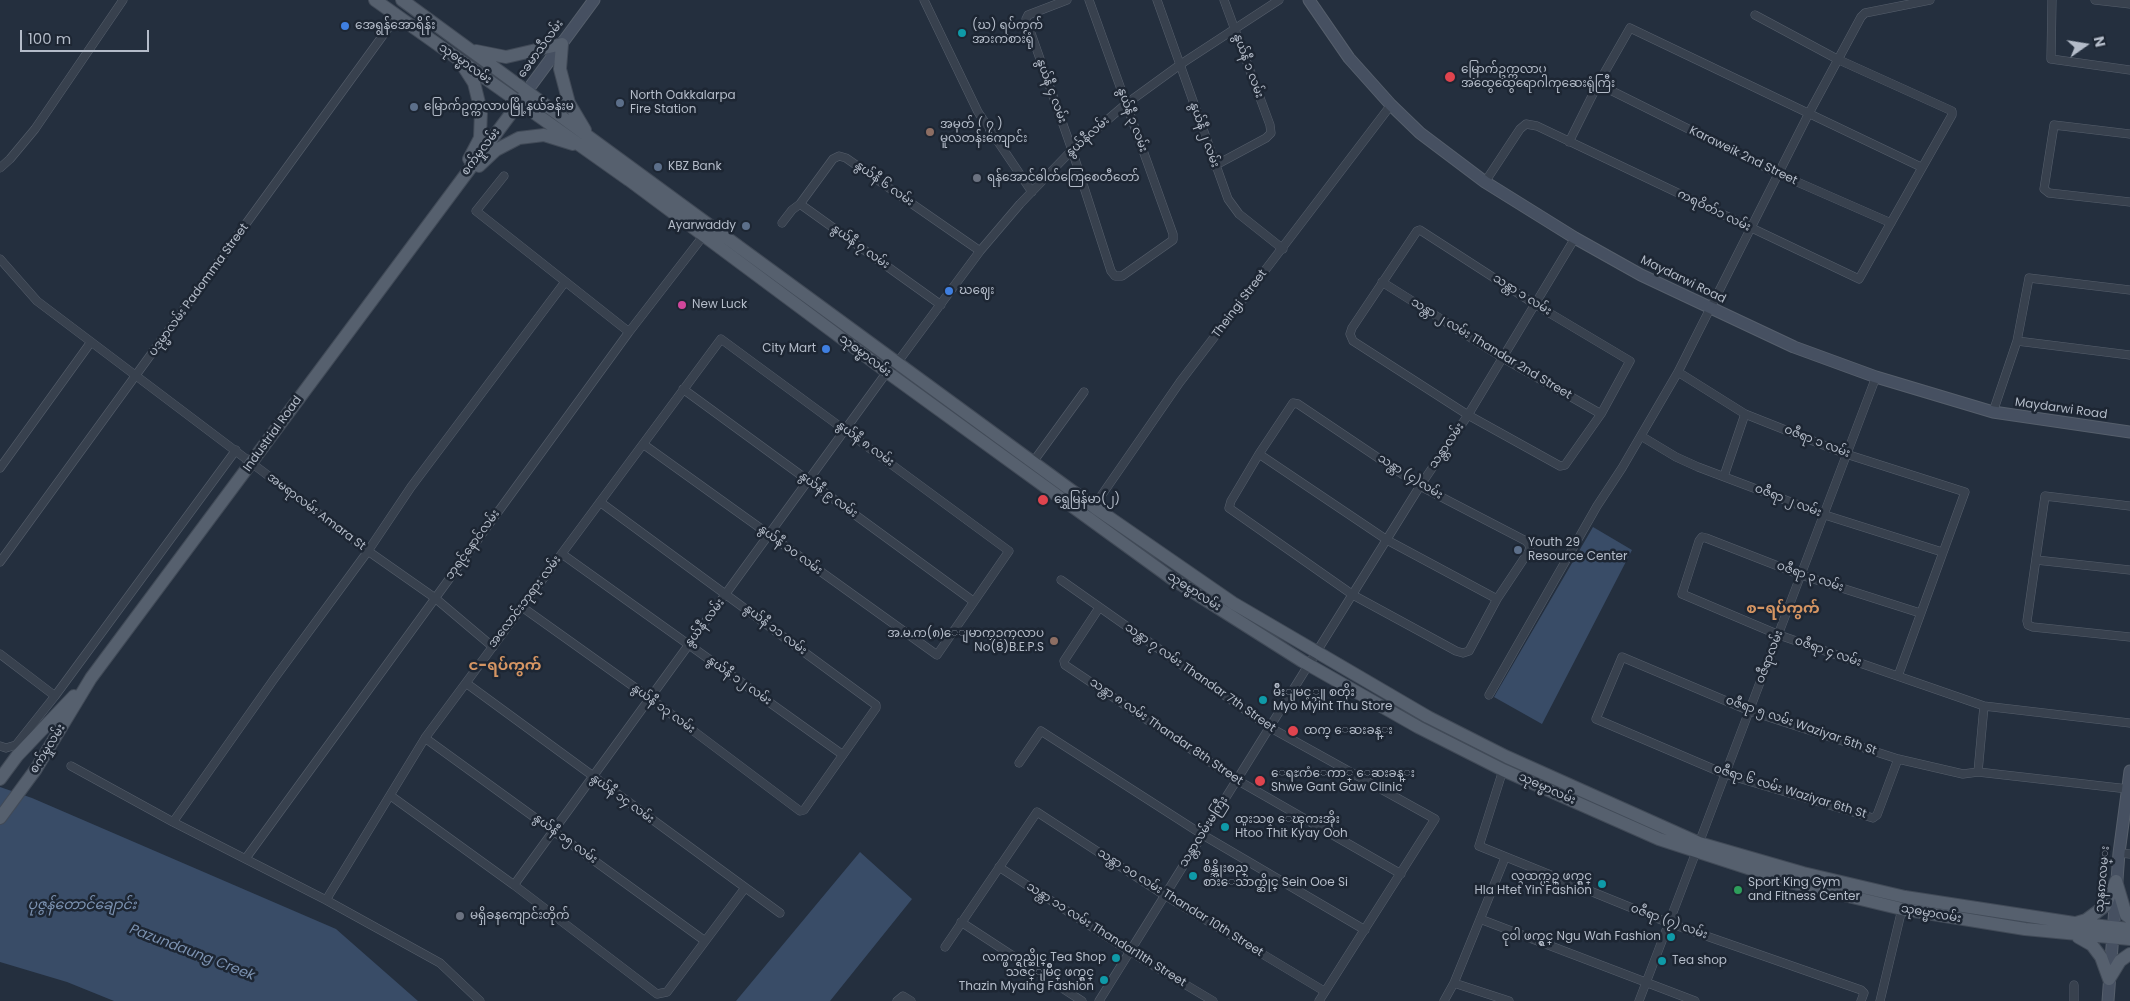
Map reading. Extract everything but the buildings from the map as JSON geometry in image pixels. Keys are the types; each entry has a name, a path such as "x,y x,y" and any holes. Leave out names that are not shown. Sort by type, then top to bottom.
{"main road":[{"name":"သုဓမ္မာလမ်း","path":"375,0 520,102 585,141 897,363 1094,507 1233,603 1428,717 1507,757 1698,848 1794,884 1902,909 1994,924 2112,933 2130,940"},
{"name":"သုဓမ္မာလမ်း","path":"402,0 527,91 585,141 704,235 887,372 1171,578 1309,664 1418,727 1503,770 1659,839 1905,897 1997,911 2074,929"},
{"path":"453,190 496,150 519,138 544,136 585,141 569,103 560,69 562,44 506,56 469,49"},
{"path":"453,190 480,138 481,111 474,82 460,61"},
{"name":"စက်မှုလမ်း","path":"453,190 527,91"},
{"name":"Industrial Road","path":"91,678 453,190"},
{"name":"စက်မှုလမ်း","path":"0,779 17,756 91,678"},
{"name":"စက်မှုလမ်း","path":"0,818 36,769 91,678"},
{"path":"2116,882 2126,915 2130,918"},
{"path":"2109,980 2101,957 2092,945 2074,929 2105,906 2116,882"},
{"name":"သုဓမ္မာလမ်း","path":"2112,933 2130,929"},
{"path":"2109,980 2120,961 2130,954"}],"street":[{"path":"0,168 35,129 123,0"},
{"name":"ခေမာသီလမ်း","path":"527,91 594,0"},
{"path":"924,0 978,112 1032,192"},
{"name":"နွယ်နီ ၄ လမ်း","path":"1067,0 1028,15 1026,19 1072,150 1111,271 1115,276"},
{"name":"နွယ်နီ ၃ လမ်း","path":"1089,0 1173,240 1122,276 1115,276"},
{"name":"နွယ်နီ ၂ လမ်း","path":"1157,0 1181,64 1214,166 1228,199 1239,214 1283,249"},
{"name":"နွယ်နီ ၁ လမ်း","path":"1214,166 1266,138 1271,133 1270,125 1224,0"},
{"name":"နွယ်နီလမ်း","path":"897,363 942,305 980,251 1072,150 1126,104 1181,64 1279,0"},
{"name":"Maydarwi Road","path":"1309,0 1349,58 1391,105 1420,133 1485,182 1575,238 1640,275 1711,310 1794,347 1876,377 1993,412 2130,432"},
{"path":"1489,694 1597,506 1678,372 1808,115 1865,13 1930,0"},
{"path":"2052,0 2050,59 2130,70"},
{"path":"2095,0 2130,4"},
{"path":"1755,15 1838,59 1952,111 1952,115 1890,223"},
{"name":"ပဒုမ္မာလမ်း Padomma Street","path":"0,562 397,16"},
{"path":"1570,142 1598,84 1628,29 1632,28 1808,115 1921,167"},
{"name":"Karaweik 2nd Street","path":"1598,84 1779,174 1890,223"},
{"name":"Theingi Street","path":"1086,517 1180,382 1391,105"},
{"name":"ကရဝိတ်၁ လမ်း","path":"1485,182 1526,124 1570,142 1751,230 1859,279 1890,223"},
{"path":"2130,134 2054,125 2044,189 2046,192 2130,202"},
{"name":"နွယ်နီ ၆ လမ်း","path":"800,204 833,160 839,156 846,158 980,251"},
{"path":"504,176 476,212 628,332"},
{"path":"782,223 792,210 800,204"},
{"name":"နွယ်နီ ၇ လမ်း","path":"800,204 942,305"},
{"name":"သန္တာ ၁ လမ်း","path":"1382,282 1417,231 1422,231 1536,305 1628,358 1630,364 1601,414"},
{"name":"ဘုရင့်နောင်လမ်း","path":"246,858 628,332 704,235"},
{"name":"သန္တာလမ်း","path":"1309,664 1420,486 1468,415 1575,238"},
{"name":"အမရာလမ်း Amara St","path":"1,261 37,301 368,551 435,598 493,647"},
{"path":"1993,412 2017,341 2029,278 2130,290"},
{"path":"173,822 368,551 411,487 565,282"},
{"path":"1382,282 1352,328 1350,334 1353,341 1468,415 1560,466 1566,465 1601,414"},
{"name":"သန္တာ ၂ လမ်း Thandar 2nd Street","path":"1382,282 1503,358 1601,414"},
{"name":"အလောင်းဘုရား လမ်း","path":"326,900 425,738 721,339"},
{"name":"နွယ်နီ ၈ လမ်း","path":"721,339 1009,550 973,601"},
{"path":"2017,341 2130,355"},
{"path":"0,468 91,342"},
{"name":"နွယ်နီ လမ်း","path":"514,885 552,830 651,699 688,645 846,431 887,372 897,363"},
{"name":"ဝဇီရာ ၁ လမ်း","path":"1678,372 1744,414 1846,454 1965,492 1942,552"},
{"name":"ဝဇီရာလမ်း","path":"1640,1001 1876,377"},
{"name":"နွယ်နီ ၉ လမ်း","path":"683,390 973,601"},
{"path":"1033,462 1084,392"},
{"name":"သန္တာ (၄)လမ်း","path":"1259,454 1293,403 1298,404 1420,486 1526,541 1530,546 1529,551 1498,599"},
{"path":"1724,476 1744,414"},
{"name":"ဝဇီရာ ၂ လမ်း","path":"1641,436 1676,457 1825,515 1942,552"},
{"name":"နွယ်နီ ၁၀ လမ်း","path":"643,444 937,655 973,601"},
{"path":"0,746 6,748 16,744 55,696 236,450"},
{"path":"1259,454 1387,540 1498,599 1469,651 1463,653 1353,595 1229,508 1259,454"},
{"path":"2130,506 2045,496 2028,625 2130,637"},
{"name":"နွယ်နီ ၁၁ လမ်း","path":"600,502 876,706 843,755"},
{"name":"ဝဇီရာ ၃ လမ်း","path":"1682,594 1702,537 1800,575 1920,613"},
{"path":"1898,676 1942,552"},
{"name":"နွယ်နီ ၁၂ လမ်း","path":"562,554 843,755"},
{"path":"2036,560 2130,570"},
{"name":"သန္တာ ၇ လမ်း Thandar 7th Street","path":"1061,580 1098,608 1270,727 1435,818 1401,874"},
{"name":"ဝဇီရာ ၄ လမ်း","path":"1682,594 1779,635 1984,706 2130,724"},
{"name":"နွယ်နီ ၁၃ လမ်း","path":"522,607 651,699 802,811 843,755"},
{"name":"သန္တာ ၈ လမ်း Thandar 8th Street","path":"1098,608 1063,663 1237,780 1401,874"},
{"path":"0,654 55,696"},
{"name":"ဝဇီရာ ၅ လမ်း Waziyar 5th St","path":"1596,719 1622,658 1750,711 1898,759 1963,774 1978,772 2128,789"},
{"name":"သန္တာလမ်းမကြီး","path":"1099,1001 1309,664"},
{"name":"နွယ်နီ ၁၄ လမ်း","path":"466,683 780,913"},
{"path":"1978,772 1984,706"},
{"name":"ဝဇီရာ ၆ လမ်း Waziyar 6th St","path":"1596,719 1725,774 1875,817 1898,759"},
{"path":"1019,763 1041,731 1203,835 1364,930"},
{"name":"နွယ်နီ ၁၅ လမ်း","path":"425,738 705,941"},
{"path":"71,766 173,822 326,900 440,963 480,1001"},
{"name":"၀ဇီရာ (၇) လမ်း","path":"1503,770 1479,846 1669,923 1861,990 1864,993 1861,1001"},
{"name":"သုနၵာလမ္း","path":"2108,1001 2116,882 2124,853 2123,823 2130,771"},
{"path":"391,796 514,885 657,994 667,992 745,888"},
{"name":"သန္တာ ၁၀ လမ်း Thandar 10th Street","path":"999,867 1037,812 1164,895 1324,991"},
{"path":"1444,1001 1454,983 1505,858"},
{"path":"945,947 999,867"},
{"name":"သန္တာ ၁၁ လမ်း Thandar11th Street","path":"999,867 1129,951 1213,1001"},
{"path":"1319,1001 1401,874"},
{"path":"1880,1001 1902,909"},
{"path":"1480,919 1695,1001"},
{"path":"961,922 1082,1001"},
{"path":"1454,983 1509,1001"},
{"path":"2074,985 2074,1001"},
{"path":"898,999 903,996 911,1001"}],"water":[{"path":"1593,527 1632,550 1542,724 1494,697"},
{"name":"ပုဇွန်တောင်ချောင်း","path":"0,787 32,798 336,929 418,1001 114,1001 67,982 0,962"},
{"path":"860,852 912,899 830,1001 736,1001"}],"place":[{"name":"အေရွန်အောရိန်း","path":"345,26"},
{"name":"(ဃ) ရပ်ကွက် အားကစားရုံ","path":"962,33"},
{"name":"မြောက်ဥက္ကလာပ အထွေထွေရောဂါကုဆေးရုံကြီး","path":"1450,77"},
{"name":"North Oakkalarpa Fire Station","path":"620,103"},
{"name":"မြောက်ဥက္ကလာပမြို့နယ်ခန်းမ","path":"414,107"},
{"name":"အမှတ် ( ၇ ) မူလတန်းကျောင်း","path":"930,132"},
{"name":"KBZ Bank","path":"658,167"},
{"name":"ရန်အောင်ဓါတ်ကြေစေတီတော်","path":"977,178"},
{"name":"Ayarwaddy","path":"746,226"},
{"name":"ဃဈေး","path":"949,291"},
{"name":"New Luck","path":"682,305"},
{"name":"City Mart","path":"826,349"},
{"name":"ရွှေမြန်မာ(၂)","path":"1043,500"},
{"name":"Youth 29 Resource Center","path":"1518,550"},
{"name":"အ.မ.က(၈)ေျမာက္ဥကၠလာပ No(8)B.E.P.S","path":"1054,641"},
{"name":"မ်ိဳးျမင့္သူ စတိုး Myo Myint Thu Store","path":"1263,700"},
{"name":"ထက္ ေဆးခန္း","path":"1293,731"},
{"name":"ေရႊကံေကာ္ ေဆးခန္း Shwe Gant Gaw Clinic","path":"1260,781"},
{"name":"ထူးသစ္ ေၾကးအိုး Htoo Thit Kyay Ooh","path":"1225,827"},
{"name":"စိန္အိုးစည္ စားေသာက္ဆိုင္ Sein Ooe Si","path":"1193,876"},
{"name":"လွထက္ယဥ္ ဖက္ရွင္ Hla Htet Yin Fashion","path":"1602,884"},
{"name":"Sport King Gym and Fitness Center","path":"1738,890"},
{"name":"မရှိခနကျောင်းတိုက်","path":"460,916"},
{"name":"ငု၀ါ ဖက္ရွင္ Ngu Wah Fashion","path":"1671,937"},
{"name":"လက္ဖက္ရည္ဆိုင္ Tea Shop","path":"1116,958"},
{"name":"Tea shop","path":"1662,961"},
{"name":"သဇင္ျမိဳင္ ဖက္ရွင္ Thazin Myaing Fashion","path":"1104,980"}],"district":[{"name":"စ-ရပ်ကွက်","path":"1783,609"},
{"name":"င-ရပ်ကွက်","path":"505,666"}],"water label":[{"name":"Pazundaung Creek","path":"192,953"}]}
